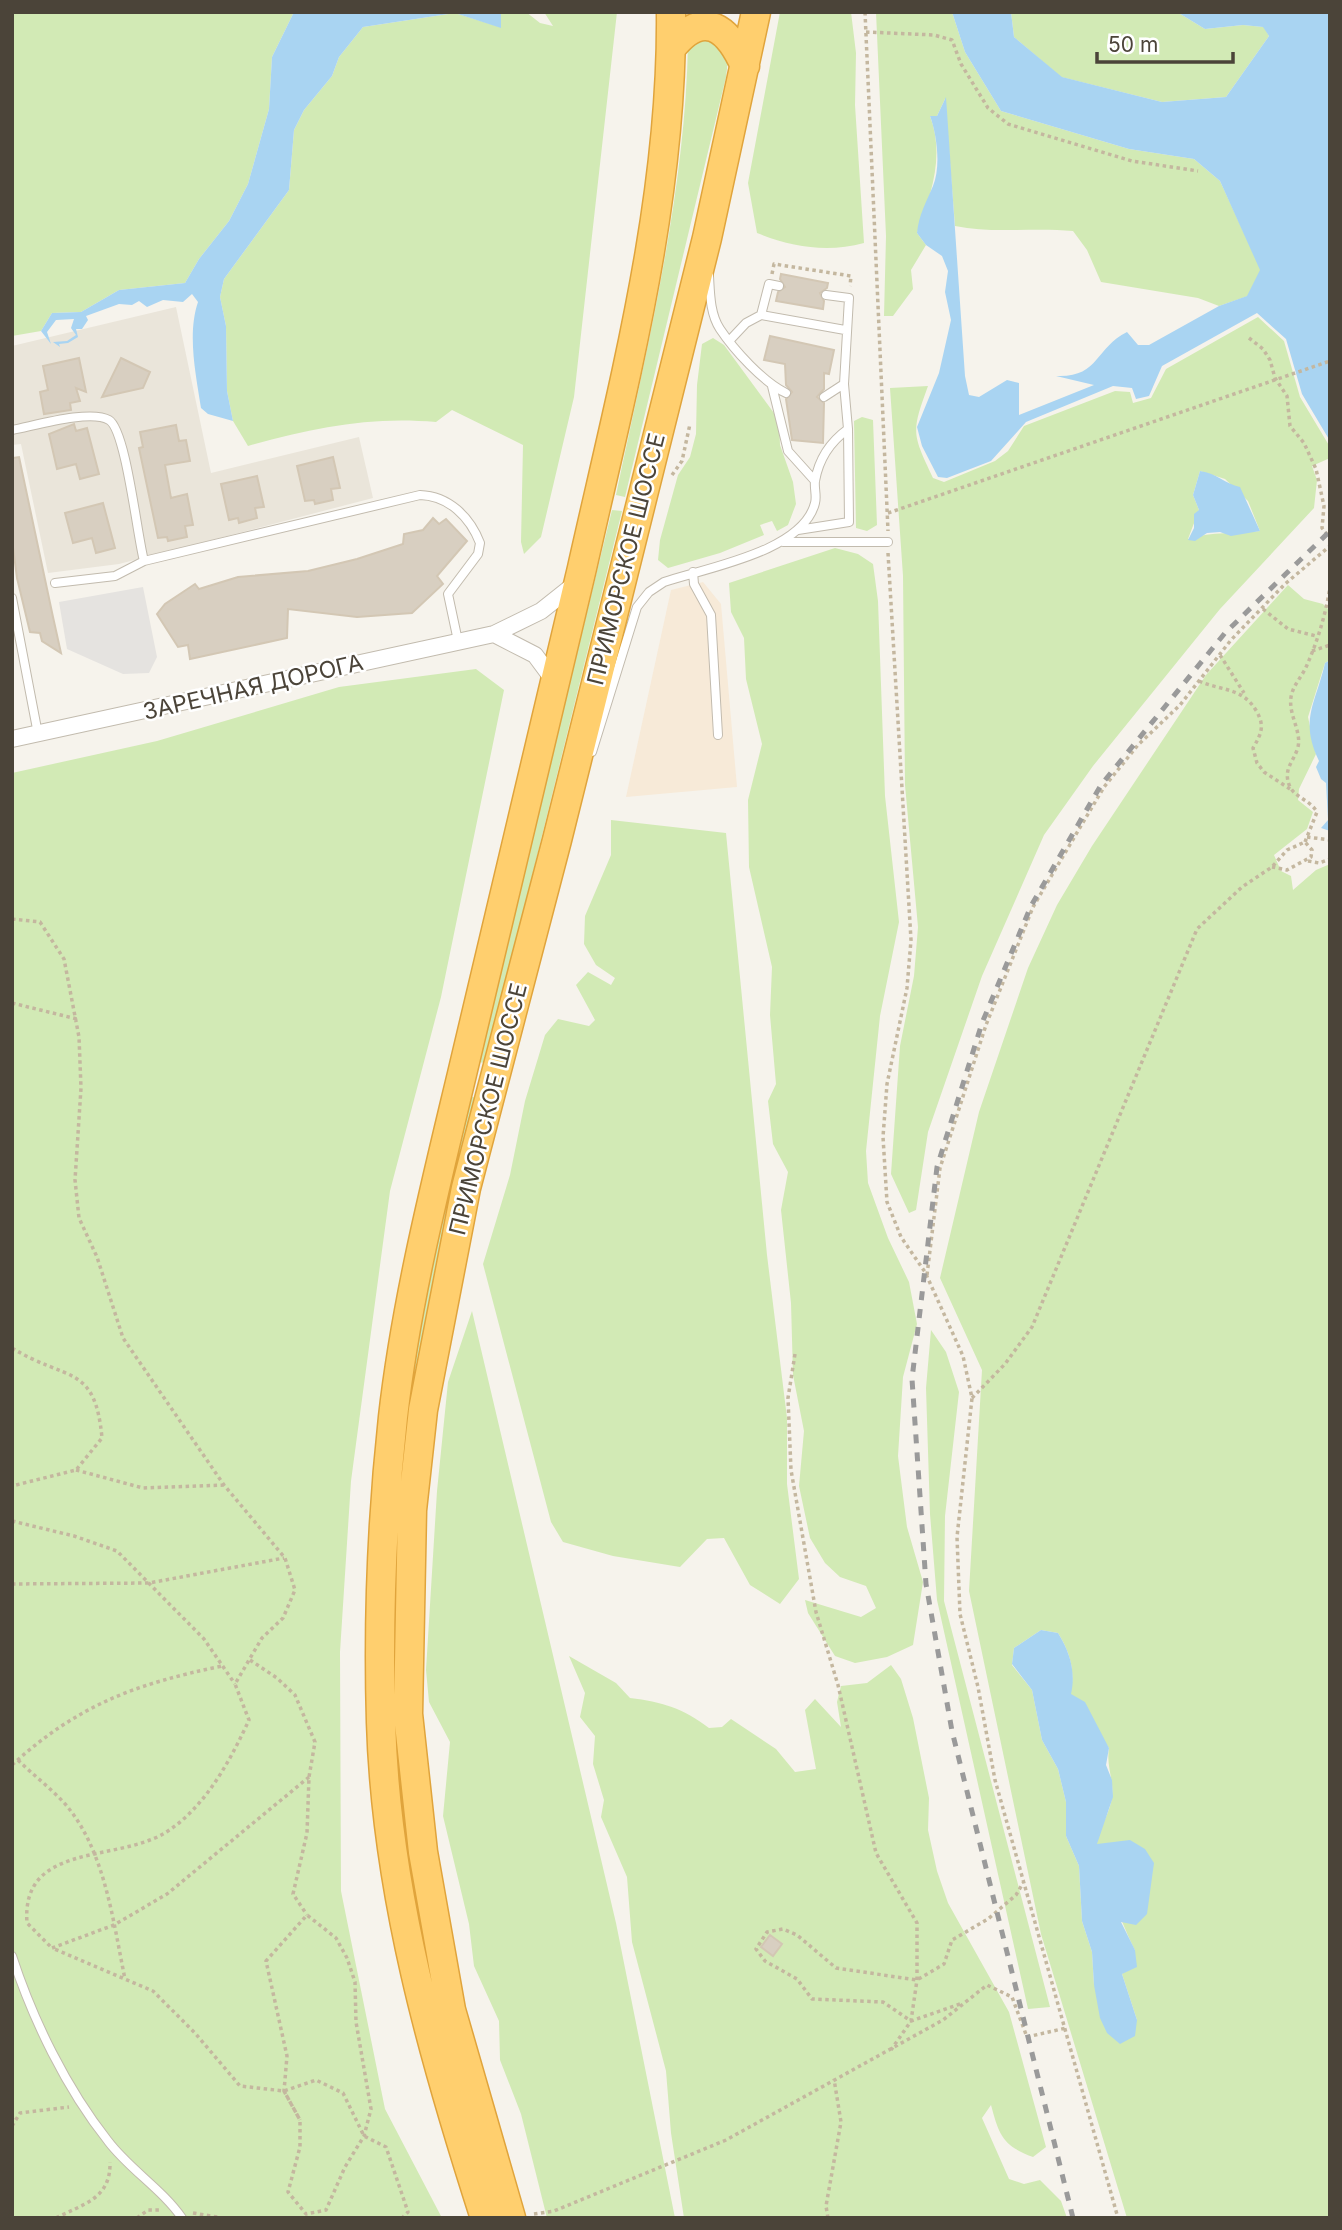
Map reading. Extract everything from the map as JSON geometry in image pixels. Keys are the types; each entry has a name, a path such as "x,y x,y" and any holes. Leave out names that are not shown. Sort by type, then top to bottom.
{"highway":[{"name":"ПРИМОРСКОЕ ШОССЕ","path":"485,2218 425,2020 396,1863 381,1725 381,1612 393,1414 418,1273 461,1077 641,309 657,217 672,47 671,12"},
{"name":"ПРИМОРСКОЕ ШОССЕ","path":"511,2218 451,2010 423,1852 408,1714 412,1510 424,1410 466,1188 557,840 707,238 756,12"},
{"path":"672,47 692,28 710,26 720,30 731,40 745,66"},
{"path":"461,1077 493,1084"}],"street":[{"name":"ЗАРЕЧНАЯ ДОРОГА","path":"12,739 494,634 541,611 579,580"},
{"path":"494,634 535,655 555,682"}],"lane":[{"path":"707,238 711,304 719,328 772,386 786,393"},
{"path":"761,315 774,285"},
{"path":"798,530 849,522 848,429 844,384 845,330 849,298 825,295"},
{"path":"730,340 746,323 761,315 845,330"},
{"path":"824,397 844,384"},
{"path":"772,386 788,451 815,481"},
{"path":"12,430 76,418 97,417 109,420 116,428 122,443 136,531 144,561"},
{"path":"783,542 798,530 815,502 815,481 829,443 848,429"},
{"path":"55,583 116,576 144,561 420,495 432,495 454,506 480,543 478,554 449,594 458,641"},
{"path":"557,840 602,728 637,607 649,592 664,582 783,542 888,542"},
{"path":"693,572 694,584 711,615 718,735"},
{"path":"12,598 38,734"},
{"path":"12,1956 26,2001 83,2105 109,2143 183,2218"}],"path":[{"path":"865,12 888,542 911,940 907,988 887,1084 884,1174 887,1202 901,1237 927,1277 963,1356 972,1398 957,1537 960,1614 978,1687 995,1780 1118,2218"},
{"path":"866,32 934,35 952,40 961,64 988,108 1008,124 1132,161 1198,171"},
{"path":"774,285 774,264 851,276 849,298"},
{"path":"1249,338 1263,349 1275,378 1287,396 1290,426 1304,443 1316,469 1324,506 1322,528 1329,536"},
{"path":"888,513 1330,361"},
{"path":"927,1277 940,1168 986,1026 1033,907 1104,787 1262,608 1330,546"},
{"path":"1292,790 1287,766 1299,741 1290,706 1291,695 1322,625 1330,587"},
{"path":"1262,608 1288,629 1316,636"},
{"path":"1312,651 1330,645"},
{"path":"1220,654 1262,722 1262,733 1253,748 1257,763 1312,803 1317,812 1316,821 1306,840"},
{"path":"1199,680 1245,695"},
{"path":"972,1398 1004,1364 1032,1327 1197,929 1241,887 1272,867 1287,849 1306,840 1330,840"},
{"path":"1306,840 1311,850 1307,861"},
{"path":"1272,867 1287,870 1307,861 1319,863 1330,859"},
{"path":"12,919 40,922 64,959 77,1019 81,1088 75,1180 79,1218 97,1257 123,1338 224,1485 285,1558 295,1590 283,1618 262,1638 235,1685"},
{"path":"12,1003 77,1019"},
{"path":"12,1348 34,1361 85,1382 99,1406 102,1438 76,1470"},
{"path":"794,1354 788,1398 791,1470 816,1612 838,1685 876,1853 917,1923 917,1980 911,2021 891,2050"},
{"path":"12,1486 76,1470 108,1482 143,1489 224,1485"},
{"path":"12,1521 74,1536 117,1551 204,1639 235,1685 249,1720 228,1763 205,1793 163,1834 126,1848 52,1866 34,1884 26,1905 27,1923 52,1948 153,1991 195,2033 240,2086 284,2091 316,2080 343,2093 364,2136 386,2147 408,2212 402,2218"},
{"path":"12,1584 149,1583 285,1558"},
{"path":"250,1660 278,1678 295,1695 315,1742 309,1777 307,1833 293,1894 307,1915 337,1938 355,1982 356,2022 370,2109 364,2136 345,2167 326,2210 306,2214 288,2192 300,2147 300,2120 284,2091 287,2056 266,1961 307,1915"},
{"path":"12,1765 52,1731 103,1701 157,1680 222,1666"},
{"path":"18,1760 65,1804 82,1828 94,1854 114,1925 125,1979"},
{"path":"52,1948 114,1925 166,1894 309,1777"},
{"path":"911,2021 883,2002 812,1998 797,1979 765,1961 756,1949 767,1932 783,1929 797,1935 836,1968 917,1980 944,1964 952,1940 988,1919 1016,1895 1023,1883"},
{"path":"511,2218 554,2211 679,2162 726,2140 943,2020 987,1985 1012,1997 1027,2037 1066,2028"},
{"path":"911,2021 965,2003"},
{"path":"828,2218 826,2206 841,2122 834,2079"},
{"path":"12,2126 20,2113 83,2105"},
{"path":"56,2218 97,2199 110,2176 109,2143"}],"shaded area":[{"path":"176,307 211,473 359,437 373,498 119,564 48,573 21,444 12,445 12,346"},
{"path":"703,582 721,604 737,787 626,797 671,590"},
{"path":"143,587 157,657 149,673 123,674 67,649 59,602"}],"green space":[{"path":"12,12 294,12 272,57 269,109 248,184 229,221 199,259 185,283 119,290 81,312 52,313 41,331 12,336"},
{"path":"501,12 526,12 540,23 553,26 544,12 617,12 574,397 541,537 524,554 521,542 523,445 452,410 436,422 364,422 295,434 248,446 233,421 227,391 226,326 220,297 224,279 289,190 294,130 304,110 332,76 339,57 363,27 455,13 500,27"},
{"path":"780,12 851,12 856,53 855,105 864,243 837,248 810,247 757,233 748,183"},
{"path":"876,12 952,12 965,52 1001,111 1129,149 1194,159 1220,181 1261,270 1248,296 1219,306 1198,298 1101,282 1087,250 1073,231 984,230 955,226 945,99 937,116 930,116 936,161 931,190 917,233 926,245 911,270 913,289 893,316 884,316 886,236"},
{"path":"1011,12 1177,12 1205,29 1243,25 1264,27 1269,36 1226,97 1162,102 1061,77 1014,37"},
{"path":"708,35 728,60 726,77 625,497 616,495 663,271 680,158 688,44"},
{"path":"1258,317 1284,341 1300,397 1330,447 1330,458 1312,466 1317,480 1314,508 1220,609 1093,766 1044,835 982,976 928,1132 916,1210 909,1213 891,1174 900,1046 914,976 918,927 905,785 903,576 890,388 928,386 916,433 933,478 944,482 995,461 1008,451 1024,426 1115,391 1130,392 1133,403 1151,398 1166,369","holes":["1200,471 1225,479 1248,501 1260,531 1188,539 1199,510 1193,495"]},
{"path":"713,338 724,345 779,420 780,445 793,482 796,504 788,525 777,531 772,521 760,525 764,535 720,553 668,568 658,560 660,540 678,475 690,457 696,434 697,385 702,344"},
{"path":"862,417 873,420 877,525 867,531 856,528 854,421"},
{"path":"612,510 622,511 486,1063 477,1062"},
{"path":"835,548 858,554 873,564 878,601 885,796 899,922 880,1016 866,1151 868,1183 888,1238 909,1282 917,1324 903,1377 898,1456 907,1527 923,1582 913,1645 887,1657 855,1663 835,1656 808,1613 805,1600 861,1617 876,1608 866,1586 840,1577 825,1563 810,1538 799,1486 804,1431 793,1375 791,1303 781,1210 788,1172 773,1144 768,1101 776,1084 770,1015 772,967 749,867 748,800 762,744 746,679 744,638 731,612 729,583"},
{"path":"1288,585 1304,599 1323,604 1330,611 1330,660 1325,663 1308,717 1316,754 1299,789 1298,800 1313,812 1307,829 1274,855 1281,871 1291,876 1293,890 1316,870 1330,864 1330,2218 1127,2218 1041,1934 969,1591 982,1370 940,1278 979,1112 1028,968 1057,905 1092,846 1206,675","holes":["1041,1630 1058,1633 1071,1662 1070,1694 1109,1748 1112,1796 1097,1843 1106,1879 1135,1950 1122,1974 1137,2020 1094,1985 1092,1952 1082,1921 1079,1866 1066,1836 1066,1802 1058,1769 1042,1740 1032,1690 1012,1665 1014,1648"]},
{"path":"476,669 504,690 441,997 390,1191 351,1481 340,1652 341,1891 385,2109 442,2218 12,2218 12,773 157,741 339,687"},
{"path":"611,820 726,833 767,1255 787,1418 787,1484 799,1579 780,1604 750,1585 724,1538 707,1539 680,1567 613,1556 563,1542 551,1522 483,1264 510,1175 525,1101 545,1035 558,1019 589,1026 595,1020 576,985 588,972 611,985 615,978 596,965 584,944 585,916 611,855"},
{"path":"468,1096 477,1098 398,1719 442,2014 434,2016 404,1860 391,1722 390,1613 404,1412 425,1286"},
{"path":"472,1311 616,1923 675,2218 547,2218 521,2114 500,2060 499,2021 474,1966 469,1924 443,1816 450,1742 429,1702 426,1670 437,1491 448,1382"},
{"path":"931,1330 946,1352 959,1392 945,1516 944,1601 1050,2007 1028,2009 937,1600 930,1514 926,1388"},
{"path":"569,1656 616,1683 630,1698 672,1707 709,1728 722,1727 731,1719 776,1749 795,1772 816,1769 805,1710 815,1699 841,1727 837,1702 841,1686 867,1683 891,1665 901,1679 913,1718 929,1798 928,1830 937,1871 948,1903 1009,2012 1046,2147 1033,2157 1009,2144 1000,2132 991,2105 982,2118 1009,2179 1024,2184 1040,2180 1061,2201 1067,2218 684,2218 671,2133 666,2071 632,1942 627,1877 601,1817 604,1800 593,1764 595,1736 580,1717 585,1693"}],"water":[{"path":"294,12 501,12 501,28 455,13 363,27 339,57 332,76 304,110 294,130 289,190 224,279 220,297 226,326 227,391 233,421 208,414 201,408 193,341 198,302 192,294 183,302 163,300 147,307 139,301 132,305 119,304 86,316 88,320 82,329 76,329 78,337 68,343 59,344 60,347 53,342 67,341 76,335 71,328 74,319 56,320 47,332 51,344 41,331 52,313 81,312 119,290 185,283 199,259 229,221 248,184 269,109 272,57"},
{"path":"952,12 1011,12 1014,37 1062,77 1162,102 1226,97 1269,36 1263,27 1243,25 1205,29 1177,12 1330,12 1330,441 1302,394 1286,339 1257,313 1162,366 1149,396 1136,399 1132,388 1113,386 1026,422 991,461 947,478 938,477 922,446 917,427 939,373 951,320 945,292 948,271 942,256 926,245 917,233 937,170 935,132 930,116 937,116 946,97 965,376 969,395 979,397 1007,380 1019,383 1019,415 1094,385 1056,376 1081,372 1127,332 1138,345 1149,345 1219,306 1247,296 1260,270 1220,181 1194,159 1129,149 1001,111 965,52"},
{"path":"1200,471 1240,487 1260,531 1231,536 1220,532 1207,533 1195,541 1188,540 1194,528 1194,514 1199,510 1193,495"},
{"path":"1330,660 1330,831 1321,828 1328,820 1326,783 1321,779 1316,767 1319,761 1313,747 1310,723 1325,663"},
{"path":"1041,1630 1058,1633 1069,1655 1072,1670 1071,1694 1085,1702 1109,1748 1106,1765 1112,1780 1113,1797 1097,1844 1130,1840 1145,1849 1154,1863 1147,1914 1136,1925 1121,1922 1135,1950 1137,1967 1122,1974 1137,2020 1135,2036 1120,2044 1107,2033 1100,2018 1092,1952 1082,1921 1079,1866 1066,1836 1066,1802 1058,1769 1042,1740 1032,1690 1012,1664 1014,1648"}],"building":[{"path":"781,274 828,283 827,288 820,293 824,301 823,309 776,301 778,292 785,287 780,279"},
{"path":"770,336 834,350 829,374 824,373 824,389 817,397 824,403 823,443 792,440 786,399 792,392 786,385 785,364 764,360"},
{"path":"79,358 86,392 76,388 80,401 70,403 71,410 44,414 40,392 48,390 43,366"},
{"path":"121,358 150,372 143,388 102,397"},
{"path":"74,424 76,431 87,428 99,474 80,479 76,464 57,469 49,434"},
{"path":"176,425 179,441 186,440 190,461 165,465 171,498 187,494 193,525 185,526 187,537 168,541 167,537 158,538 139,448 143,447 140,432"},
{"path":"19,457 61,653 42,641 40,633 30,632 17,578 12,540 12,458"},
{"path":"333,457 340,488 331,489 333,500 315,504 314,500 305,501 297,466"},
{"path":"257,476 264,507 255,508 257,518 239,523 238,518 229,520 221,484"},
{"path":"103,503 115,548 96,553 92,538 73,543 65,513"},
{"path":"433,518 439,524 446,519 467,541 437,576 443,584 412,613 357,617 288,609 287,638 190,659 188,645 178,647 157,614 165,604 195,584 199,589 238,577 308,571 357,559 403,544 404,534 423,530"},
{"path":"770,1935 782,1944 773,1956 761,1947"}],"railway":[{"path":"1073,2218 952,1731 926,1584 912,1379 937,1167 982,1023 1031,906 1101,785 1225,633 1330,531"}]}
